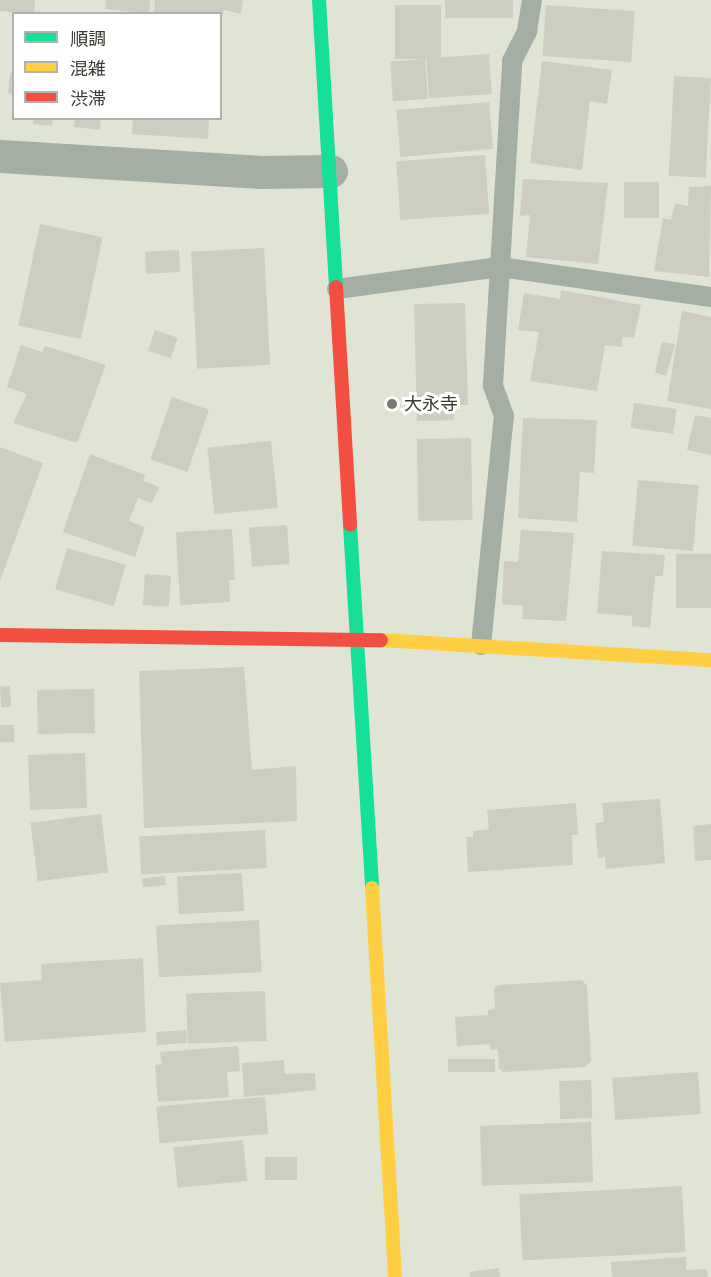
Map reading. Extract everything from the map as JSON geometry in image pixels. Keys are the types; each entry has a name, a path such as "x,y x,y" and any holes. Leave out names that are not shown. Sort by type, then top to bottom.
{"street":[{"path":"319,0 395,1277"},
{"path":"0,156 261,172 330,171"},
{"path":"0,635 356,638 711,660"}],"lane":[{"path":"481,645 504,416 493,385 512,61 527,31 532,0"},
{"path":"337,290 500,267 711,297"}],"building":[{"path":"0,0 35,0 34,12 0,11"},
{"path":"106,0 150,0 149,12 105,9"},
{"path":"155,0 243,0 241,14 224,10 222,17 222,12 154,12"},
{"path":"445,0 513,0 513,18 445,18"},
{"path":"395,5 441,5 441,59 395,59"},
{"path":"546,5 635,11 631,62 542,56"},
{"path":"489,54 492,94 429,98 426,58"},
{"path":"425,59 428,99 393,101 390,61"},
{"path":"542,61 612,70 607,104 590,101 582,170 530,163"},
{"path":"10,73 12,74 12,94 8,93"},
{"path":"674,76 711,78 706,178 669,176"},
{"path":"489,102 493,149 400,157 396,110"},
{"path":"34,120 53,120 52,126 33,124"},
{"path":"75,120 101,120 100,130 74,127"},
{"path":"133,120 209,120 208,139 132,134"},
{"path":"485,155 489,214 400,220 396,161"},
{"path":"523,179 608,183 598,264 526,257 530,215 520,216"},
{"path":"624,182 659,182 659,218 624,218"},
{"path":"711,186 709,277 654,271 663,218 671,220 675,203 688,206 689,187"},
{"path":"40,224 103,237 81,339 18,326"},
{"path":"264,248 270,365 197,369 191,252"},
{"path":"179,250 180,272 146,274 145,252"},
{"path":"561,290 641,305 634,338 622,337 622,347 605,345 597,391 530,381 539,332 518,330 524,293 560,299"},
{"path":"465,303 468,405 453,405 454,420 417,421 414,304"},
{"path":"682,311 711,317 711,409 667,401"},
{"path":"155,330 178,338 171,359 148,351"},
{"path":"662,342 675,344 666,376 655,372"},
{"path":"21,345 42,352 45,346 106,365 77,443 13,423 27,394 7,387"},
{"path":"172,397 209,410 187,472 151,459"},
{"path":"634,403 677,409 673,434 631,428"},
{"path":"695,415 711,418 711,455 687,450"},
{"path":"523,418 597,420 594,473 580,472 577,522 518,518"},
{"path":"471,438 472,520 418,521 417,439"},
{"path":"271,441 278,508 214,514 207,448"},
{"path":"0,447 43,463 0,581"},
{"path":"90,454 145,475 143,481 159,487 152,503 138,498 129,521 145,527 135,557 63,532"},
{"path":"638,480 699,485 693,551 632,546"},
{"path":"287,525 290,564 252,567 249,528"},
{"path":"232,529 235,580 229,580 230,602 180,605 176,532"},
{"path":"521,530 574,533 566,621 522,619 523,606 502,604 504,561 518,562"},
{"path":"67,548 126,565 114,606 55,589"},
{"path":"602,551 665,555 663,576 655,576 650,628 632,626 632,616 597,613"},
{"path":"676,554 711,554 711,608 676,608"},
{"path":"145,574 171,576 169,607 143,605"},
{"path":"244,667 252,770 296,766 297,821 144,828 139,671"},
{"path":"10,686 11,707 1,707 0,687"},
{"path":"94,689 95,733 38,734 37,690"},
{"path":"0,725 14,725 14,742 0,742"},
{"path":"85,753 87,808 30,810 28,755"},
{"path":"660,799 665,863 606,869 605,857 598,858 595,823 604,822 602,803"},
{"path":"576,803 578,835 572,835 573,865 468,872 466,837 473,837 473,831 489,829 487,810"},
{"path":"101,814 108,873 38,881 31,823"},
{"path":"711,824 711,860 695,861 693,826"},
{"path":"265,830 267,868 141,875 139,837"},
{"path":"242,873 244,911 179,914 177,876"},
{"path":"165,876 166,885 143,887 142,878"},
{"path":"259,920 262,972 159,977 156,925"},
{"path":"143,958 146,1032 5,1042 0,983 42,980 41,964"},
{"path":"582,980 587,986 591,1062 584,1067 503,1072 499,1068 498,1049 491,1050 490,1044 457,1046 455,1017 488,1015 488,1010 495,1009 494,988 499,985"},
{"path":"265,991 267,1041 188,1044 186,994"},
{"path":"186,1030 187,1043 157,1045 156,1032"},
{"path":"238,1046 240,1071 227,1072 229,1097 158,1102 155,1065 162,1064 160,1052"},
{"path":"448,1059 495,1059 495,1072 448,1072"},
{"path":"284,1060 285,1074 315,1073 316,1090 244,1097 242,1063"},
{"path":"698,1072 701,1114 615,1120 612,1078"},
{"path":"591,1080 592,1118 560,1119 559,1081"},
{"path":"265,1097 268,1134 160,1143 156,1106"},
{"path":"591,1122 593,1182 482,1186 480,1126"},
{"path":"243,1140 247,1181 178,1188 173,1147"},
{"path":"265,1157 297,1157 297,1180 265,1180"},
{"path":"682,1186 685,1252 523,1260 519,1195"},
{"path":"686,1257 686,1270 707,1269 708,1277 612,1277 611,1262"},
{"path":"499,1268 500,1277 470,1277 469,1272"}],"traffic: fast":[{"path":"319,0 336,287"},
{"path":"350,525 372,888"}],"traffic: slow":[{"path":"381,640 711,660"},
{"path":"372,888 395,1277"}],"traffic: jam":[{"path":"336,287 350,525"},
{"path":"0,635 381,640"}],"place":[{"name":"大永寺","path":"392,404"}]}
